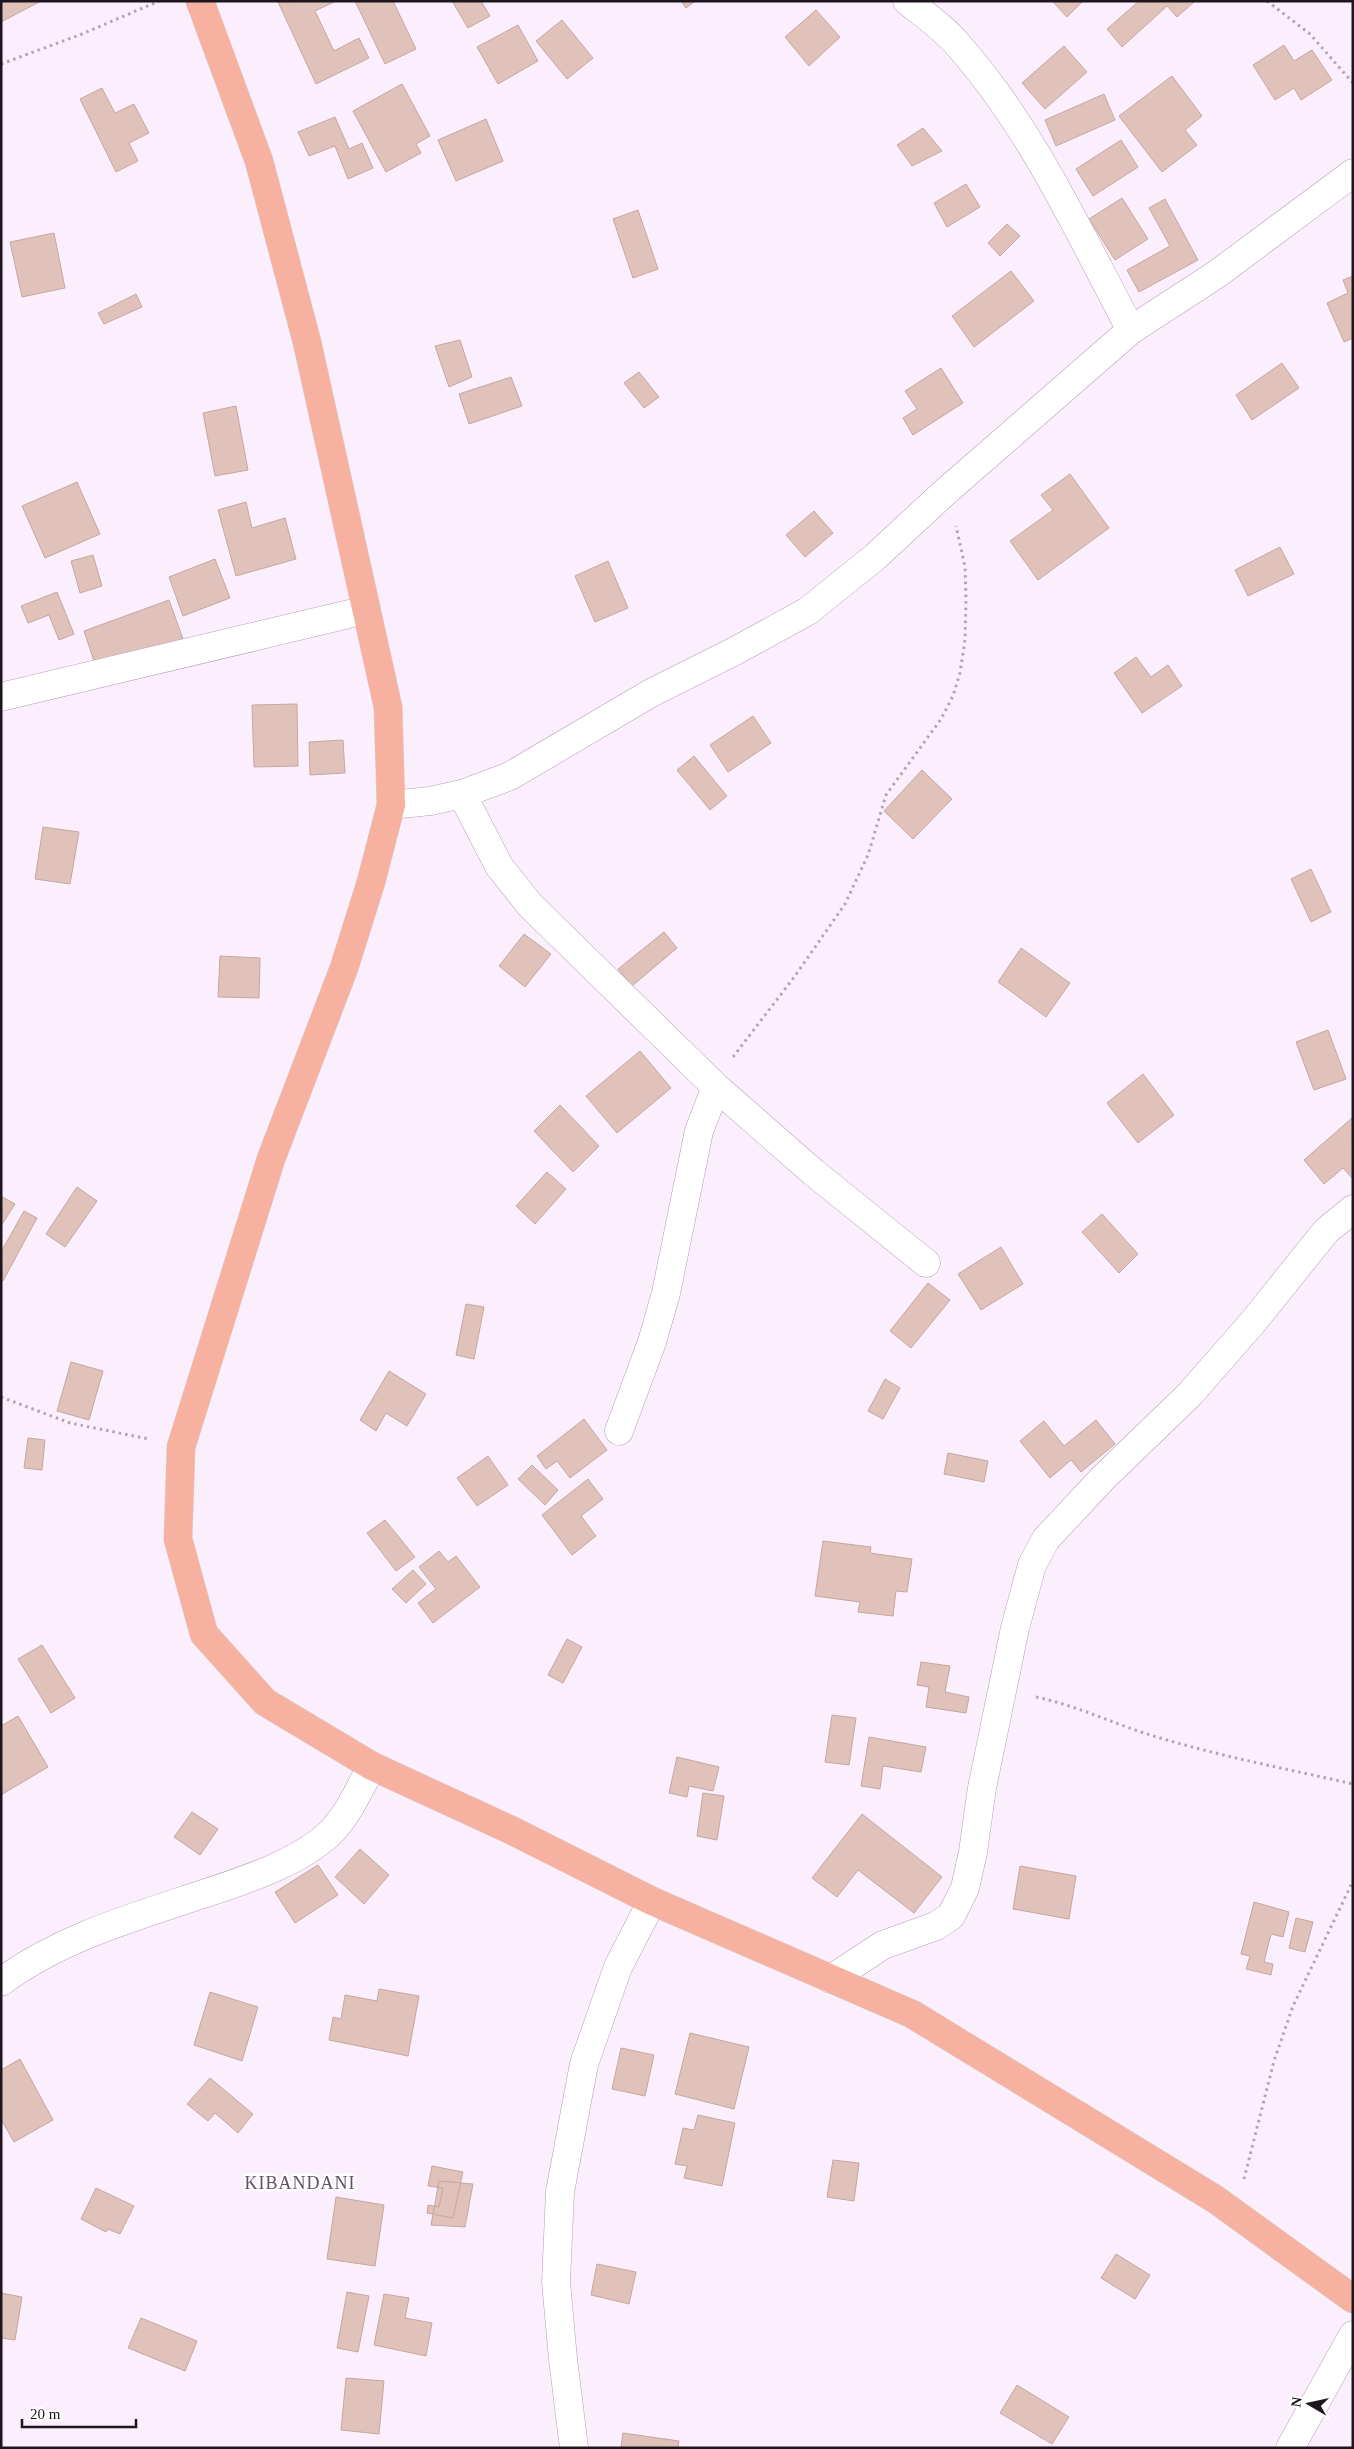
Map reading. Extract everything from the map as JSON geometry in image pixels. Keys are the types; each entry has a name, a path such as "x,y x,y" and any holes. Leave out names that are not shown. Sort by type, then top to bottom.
{"main road":[{"path":"200,1 259,161 307,342 388,707 391,805 371,882 344,968 271,1159 181,1447 178,1539 204,1634 265,1702 372,1766 511,1830 652,1901 912,2014 1077,2113 1236,2214 1353,2299"}],"street":[{"path":"907,1 958,44 1029,139 1131,330"},
{"path":"391,805 430,801 462,794 510,776 651,693 735,651 808,611 875,557 944,493 1131,330 1217,274 1353,173"},
{"path":"1,697 366,610"},
{"path":"462,794 499,866 530,905 716,1087 813,1172 926,1263"},
{"path":"619,1431 652,1342 666,1293 699,1131 716,1087"},
{"path":"831,1979 883,1945 936,1926 951,1916 964,1888 971,1862 982,1788 1015,1628 1032,1566 1046,1539 1103,1478 1190,1394 1253,1322 1326,1231 1353,1209"},
{"path":"1,1982 15,1972 66,1944 129,1919 243,1881 303,1853 329,1834 347,1811 372,1766"},
{"path":"574,2448 556,2282 560,2192 584,2064 618,1967 652,1901"},
{"path":"1290,2448 1353,2335"}],"path":[{"path":"1,64 82,34 159,1"},
{"path":"1267,1 1310,34 1353,83"},
{"path":"716,1087 735,1055 795,976 845,904 868,855 886,795 941,719 953,696 960,673 965,640 965,575 958,532 944,493"},
{"path":"1,1397 70,1423 181,1447"},
{"path":"1001,1691 1061,1702 1143,1733 1245,1761 1353,1784"},
{"path":"1236,2214 1262,2103 1293,2006 1353,1881"}],"building":[{"path":"1,1 41,1 1,22"},
{"path":"336,1 315,11 334,51 359,38 369,58 316,84 278,2"},
{"path":"355,1 393,1 416,49 385,64"},
{"path":"452,1 481,1 490,16 468,28"},
{"path":"681,1 695,1 686,8"},
{"path":"1052,1 1083,1 1067,17"},
{"path":"1139,1 1195,1 1177,17 1167,6 1122,47 1107,29"},
{"path":"816,10 840,37 809,66 785,37"},
{"path":"562,20 593,58 567,79 536,41"},
{"path":"518,25 538,61 498,84 477,47"},
{"path":"1284,45 1294,61 1312,50 1332,80 1301,100 1294,88 1275,100 1253,65"},
{"path":"1064,46 1087,72 1045,109 1022,83"},
{"path":"1172,76 1202,116 1185,130 1197,145 1162,172 1119,116"},
{"path":"402,84 430,136 416,144 421,153 386,172 353,111"},
{"path":"102,88 115,113 134,104 149,133 129,143 138,161 116,172 80,99"},
{"path":"1104,94 1115,120 1056,146 1045,120"},
{"path":"335,117 349,149 362,143 373,168 348,179 335,146 309,156 298,132"},
{"path":"486,119 503,161 456,181 438,140"},
{"path":"923,128 942,151 912,166 897,145"},
{"path":"1121,140 1138,167 1093,196 1076,169"},
{"path":"966,184 980,207 947,227 934,203"},
{"path":"1122,198 1148,239 1115,260 1089,219"},
{"path":"1165,199 1198,260 1139,292 1127,270 1170,246 1149,208"},
{"path":"638,210 658,269 633,278 613,219"},
{"path":"1007,224 1020,236 1000,256 988,243"},
{"path":"54,233 65,288 22,297 10,242"},
{"path":"1011,271 1034,301 974,347 952,316"},
{"path":"1353,276 1353,338 1344,342 1327,303 1348,293 1343,280"},
{"path":"136,294 142,307 104,324 98,313"},
{"path":"460,340 472,377 449,387 435,346"},
{"path":"1282,363 1299,388 1252,420 1236,395"},
{"path":"941,368 963,403 913,435 903,418 917,409 905,391"},
{"path":"639,372 659,397 644,408 624,383"},
{"path":"511,377 522,406 469,424 459,394"},
{"path":"236,406 248,470 215,476 203,413"},
{"path":"1070,474 1109,528 1038,580 1010,541 1053,510 1041,495"},
{"path":"77,482 100,534 45,558 22,506"},
{"path":"246,502 252,528 285,518 296,559 236,576 218,510"},
{"path":"814,511 833,533 805,557 786,535"},
{"path":"1280,547 1294,574 1248,596 1235,570"},
{"path":"93,555 102,586 80,593 71,561"},
{"path":"215,559 230,598 183,616 169,577"},
{"path":"608,561 628,608 595,622 575,576"},
{"path":"57,592 74,634 59,640 49,615 28,623 21,606"},
{"path":"169,600 183,639 97,670 84,631"},
{"path":"1136,657 1151,677 1168,665 1182,686 1142,713 1114,673"},
{"path":"297,704 298,766 254,767 252,705"},
{"path":"753,716 771,743 728,772 710,745"},
{"path":"343,740 345,773 310,775 309,742"},
{"path":"694,756 727,796 710,810 677,770"},
{"path":"922,770 952,799 913,839 884,811"},
{"path":"43,827 79,832 70,884 35,879"},
{"path":"1311,869 1331,912 1311,922 1291,879"},
{"path":"664,932 677,948 632,986 618,969"},
{"path":"524,934 551,954 525,987 499,966"},
{"path":"1021,948 1070,983 1046,1017 998,982"},
{"path":"220,956 260,958 259,998 218,997"},
{"path":"1328,1030 1346,1079 1314,1090 1296,1042"},
{"path":"640,1051 671,1088 617,1133 586,1096"},
{"path":"1143,1074 1174,1115 1138,1143 1107,1103"},
{"path":"560,1105 599,1146 573,1172 534,1131"},
{"path":"1352,1118 1353,1179 1343,1168 1324,1184 1304,1160"},
{"path":"547,1172 566,1189 535,1224 516,1206"},
{"path":"77,1187 97,1201 65,1247 46,1234"},
{"path":"1,1196 15,1204 1,1226"},
{"path":"24,1211 37,1218 3,1281 1,1252"},
{"path":"1102,1214 1138,1254 1119,1273 1082,1232"},
{"path":"1001,1247 1023,1284 981,1310 958,1274"},
{"path":"928,1283 950,1300 911,1348 890,1331"},
{"path":"466,1304 484,1307 474,1359 456,1355"},
{"path":"71,1362 103,1371 89,1420 57,1411"},
{"path":"389,1371 426,1394 407,1426 386,1413 376,1431 360,1420"},
{"path":"885,1379 900,1388 883,1419 868,1411"},
{"path":"584,1419 607,1450 570,1478 557,1461 546,1469 537,1456"},
{"path":"1096,1420 1115,1444 1081,1472 1071,1460 1050,1478 1020,1441 1044,1421 1064,1446"},
{"path":"28,1438 45,1440 42,1470 24,1468"},
{"path":"948,1453 988,1461 984,1482 944,1474"},
{"path":"488,1456 508,1485 477,1506 457,1478"},
{"path":"532,1465 558,1490 545,1505 518,1479"},
{"path":"588,1479 603,1499 581,1516 596,1536 572,1555 542,1515"},
{"path":"385,1520 415,1557 396,1571 367,1533"},
{"path":"823,1541 871,1547 870,1553 912,1559 907,1592 896,1591 893,1616 858,1612 860,1602 815,1596"},
{"path":"439,1551 448,1562 456,1556 480,1587 433,1623 418,1603 436,1589 419,1567"},
{"path":"413,1570 426,1584 406,1603 392,1589"},
{"path":"567,1639 582,1647 563,1683 548,1675"},
{"path":"42,1645 75,1698 51,1713 18,1659"},
{"path":"921,1662 950,1666 945,1692 969,1697 966,1713 926,1707 929,1687 917,1685"},
{"path":"832,1715 856,1718 849,1765 825,1762"},
{"path":"18,1716 48,1767 1,1795 1,1726"},
{"path":"869,1737 926,1747 921,1772 883,1766 880,1789 861,1786"},
{"path":"677,1757 719,1767 713,1791 689,1786 687,1797 669,1793"},
{"path":"703,1793 724,1796 717,1840 697,1836"},
{"path":"192,1812 218,1829 200,1855 174,1837"},
{"path":"862,1814 942,1877 914,1913 858,1870 837,1897 812,1878"},
{"path":"360,1849 389,1875 364,1904 335,1877"},
{"path":"318,1865 338,1895 295,1923 275,1892"},
{"path":"1020,1866 1076,1876 1069,1919 1013,1909"},
{"path":"1254,1902 1289,1912 1283,1937 1271,1934 1264,1962 1273,1964 1271,1975 1246,1969 1250,1956 1241,1954"},
{"path":"1296,1918 1313,1922 1305,1952 1289,1948"},
{"path":"379,1989 419,1996 408,2056 329,2040 333,2017 341,2019 345,1995 377,2001"},
{"path":"210,1992 258,2007 242,2061 194,2045"},
{"path":"690,2033 749,2047 734,2109 675,2094"},
{"path":"621,2048 654,2055 645,2096 612,2089"},
{"path":"20,2059 53,2120 14,2142 1,2119 1,2070"},
{"path":"210,2078 253,2114 238,2133 215,2113 208,2121 187,2104"},
{"path":"698,2115 735,2123 722,2186 684,2178 687,2166 675,2164 683,2128 694,2130"},
{"path":"833,2160 859,2163 854,2201 827,2197"},
{"path":"432,2166 463,2172 453,2218 427,2213 428,2205 439,2207 443,2188 428,2186"},
{"path":"439,2181 473,2184 465,2227 431,2225"},
{"path":"96,2188 134,2206 120,2234 108,2229 106,2232 81,2219"},
{"path":"336,2197 384,2205 375,2266 327,2259"},
{"path":"1116,2254 1150,2275 1135,2299 1101,2278"},
{"path":"597,2264 636,2272 629,2304 591,2295"},
{"path":"347,2292 369,2296 358,2352 337,2348"},
{"path":"1,2293 22,2297 15,2340 1,2338"},
{"path":"384,2294 409,2298 405,2318 432,2323 426,2356 374,2345"},
{"path":"141,2318 197,2341 185,2371 128,2348"},
{"path":"346,2378 384,2381 379,2434 341,2430"},
{"path":"1017,2385 1069,2417 1052,2444 1000,2413"},
{"path":"623,2433 679,2441 678,2448 621,2448"}],"district":[{"name":"KIBANDANI","path":"300,2183"}]}
